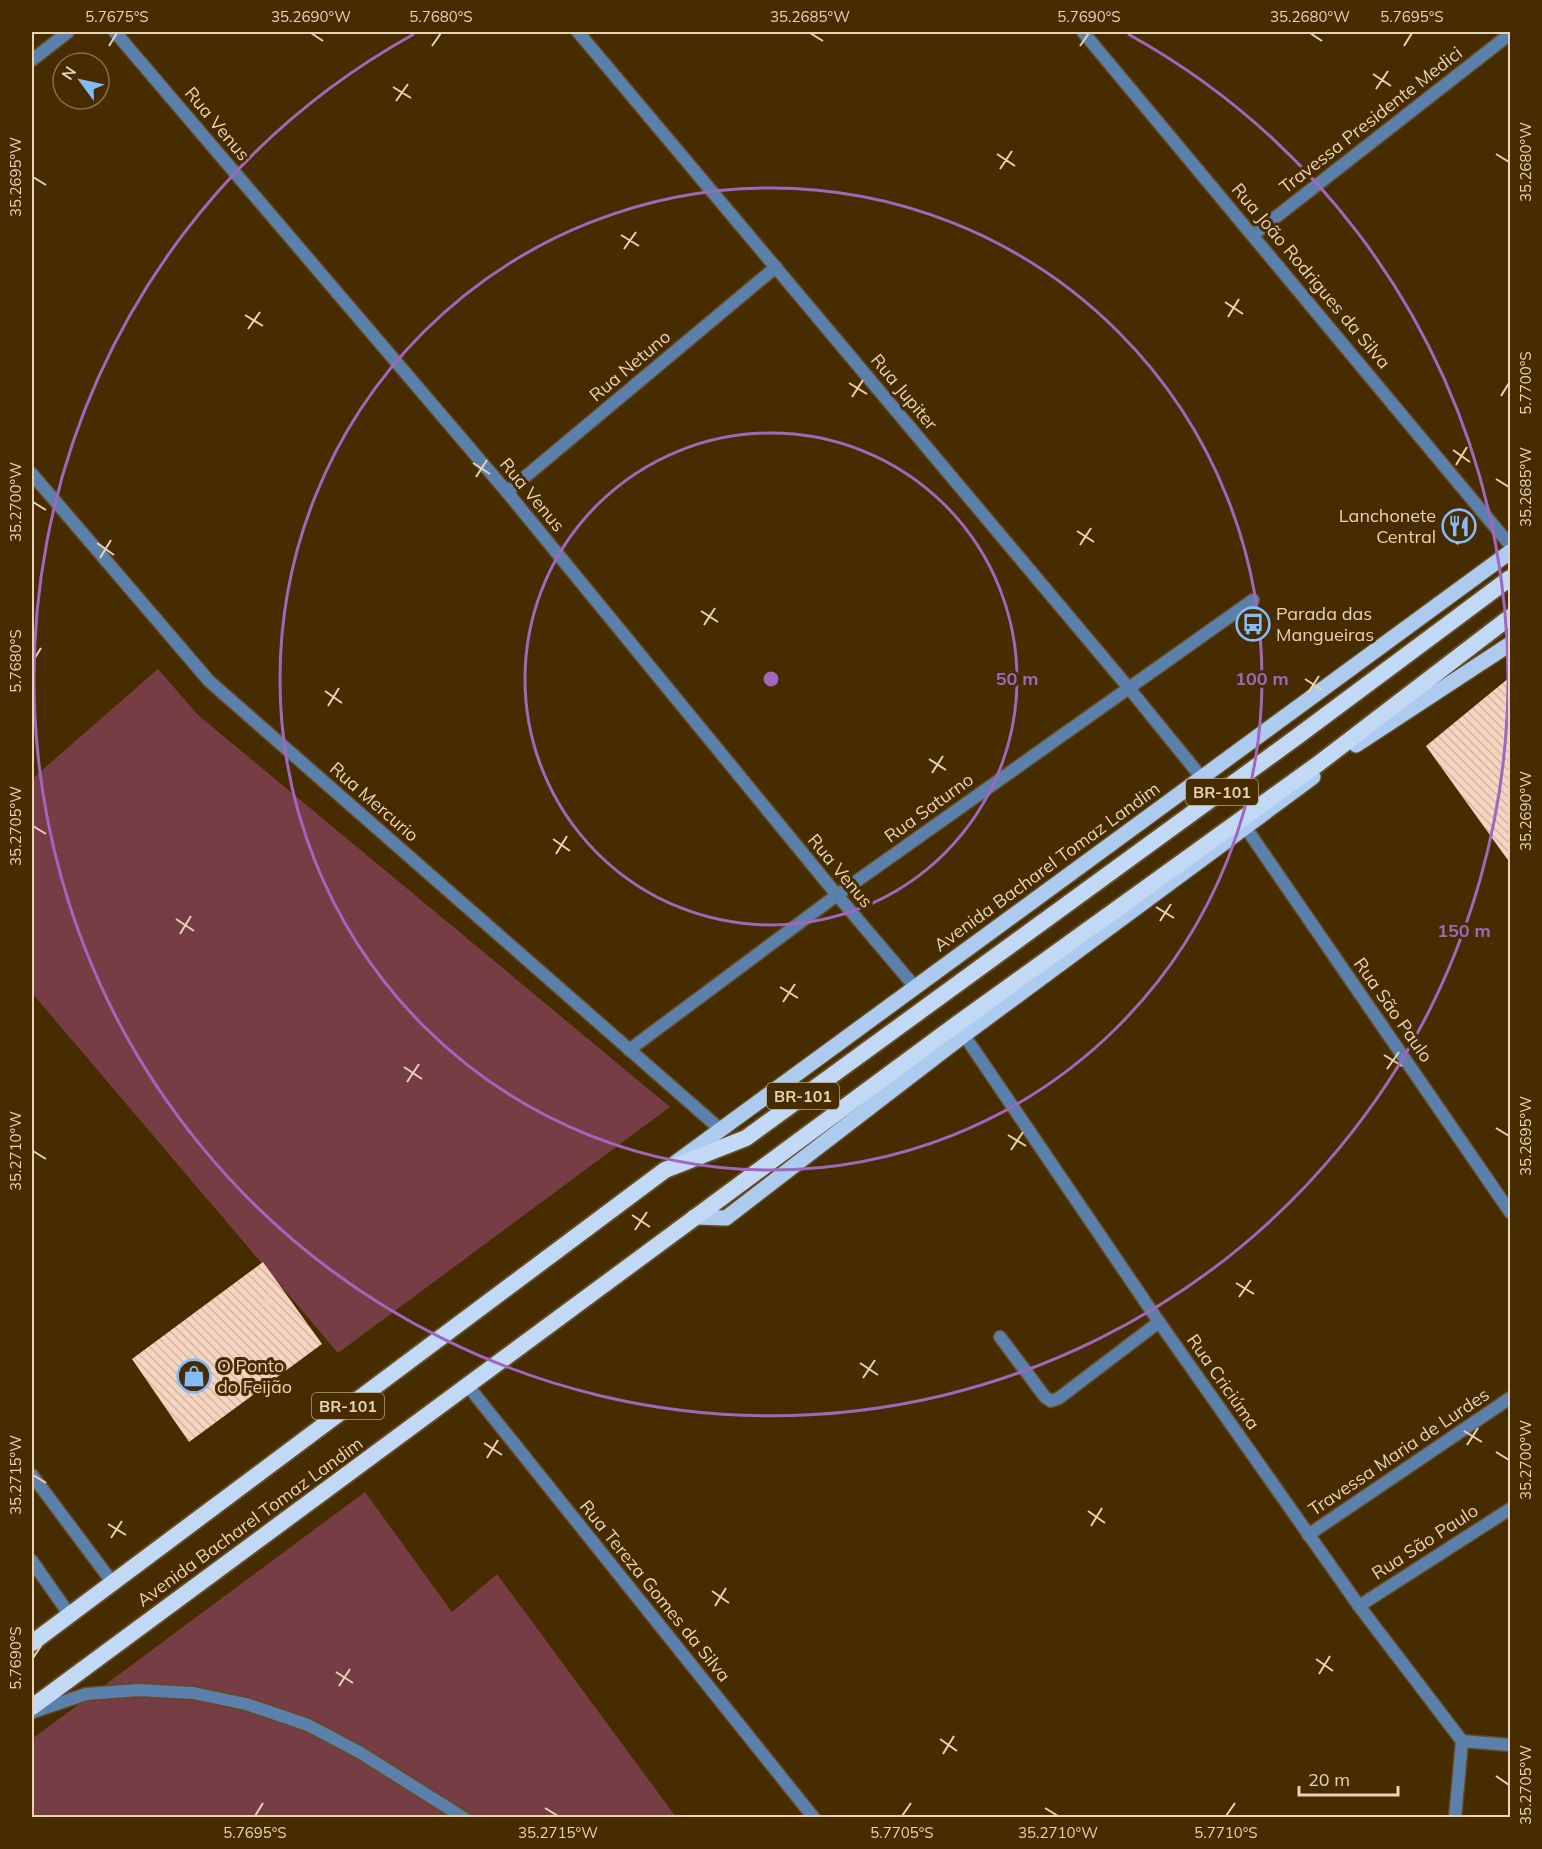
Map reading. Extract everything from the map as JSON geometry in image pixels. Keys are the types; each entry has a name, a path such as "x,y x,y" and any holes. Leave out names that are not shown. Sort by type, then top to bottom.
{"highway":[{"name":"Avenida Bacharel Tomaz Landim","path":"32,1643 665,1170 746,1138 1510,578"},
{"name":"Avenida Bacharel Tomaz Landim","path":"32,1707 694,1217 961,1030 1510,617"}],"main road":[{"name":"Avenida Bacharel Tomaz Landim","path":"665,1170 1510,552"},
{"name":"Avenida Bacharel Tomaz Landim","path":"961,1030 1246,828 1366,737 1510,644"}],"street":[{"path":"32,60 68,32"},
{"name":"Rua Venus","path":"115,32 507,492 915,987"},
{"name":"Rua Jupiter","path":"578,32 1128,687 1197,782"},
{"name":"Rua João Rodrigues da Silva","path":"1083,32 1510,545"},
{"name":"Travessa Presidente Medici","path":"1253,235 1510,34"},
{"name":"Rua Netuno","path":"507,492 776,267"},
{"name":"Rua Mercurio","path":"32,474 209,681 720,1128"},
{"name":"Rua Saturno","path":"629,1050 837,895 1253,600"},
{"name":"Rua São Paulo","path":"1246,828 1510,1212"},
{"name":"Rua Criciúma","path":"961,1030 1159,1322 1308,1535 1462,1741"},
{"path":"1000,1337 1045,1397 1051,1401 1059,1398 1159,1322"},
{"name":"Rua Tereza Gomes da Silva","path":"468,1386 814,1818"},
{"name":"Travessa Maria de Lurdes","path":"1308,1535 1510,1398"},
{"path":"32,1475 112,1582"},
{"name":"Rua São Paulo","path":"1359,1606 1510,1509"},
{"path":"32,1561 69,1614"},
{"path":"32,1713 52,1704 86,1694 139,1690 193,1693 246,1704 308,1725 359,1752 464,1818"},
{"path":"1455,1818 1462,1741 1510,1745"}],"shaded area":[{"path":"158,669 198,715 670,1107 338,1353 32,993 32,779"},
{"path":"365,1492 452,1612 497,1574 676,1817 32,1818 32,1739"}],"building":[{"name":"Lanchonete Central","path":"1459,508 1473,516 1458,545 1446,537"},
{"path":"1510,677 1510,863 1426,746"},
{"path":"263,1262 322,1344 189,1442 132,1359"}],"place":[{"name":"Lanchonete Central","path":"1459,526"},
{"name":"Parada das Mangueiras","path":"1253,624"},
{"name":"O Ponto do Feijão","path":"194,1376"}]}
